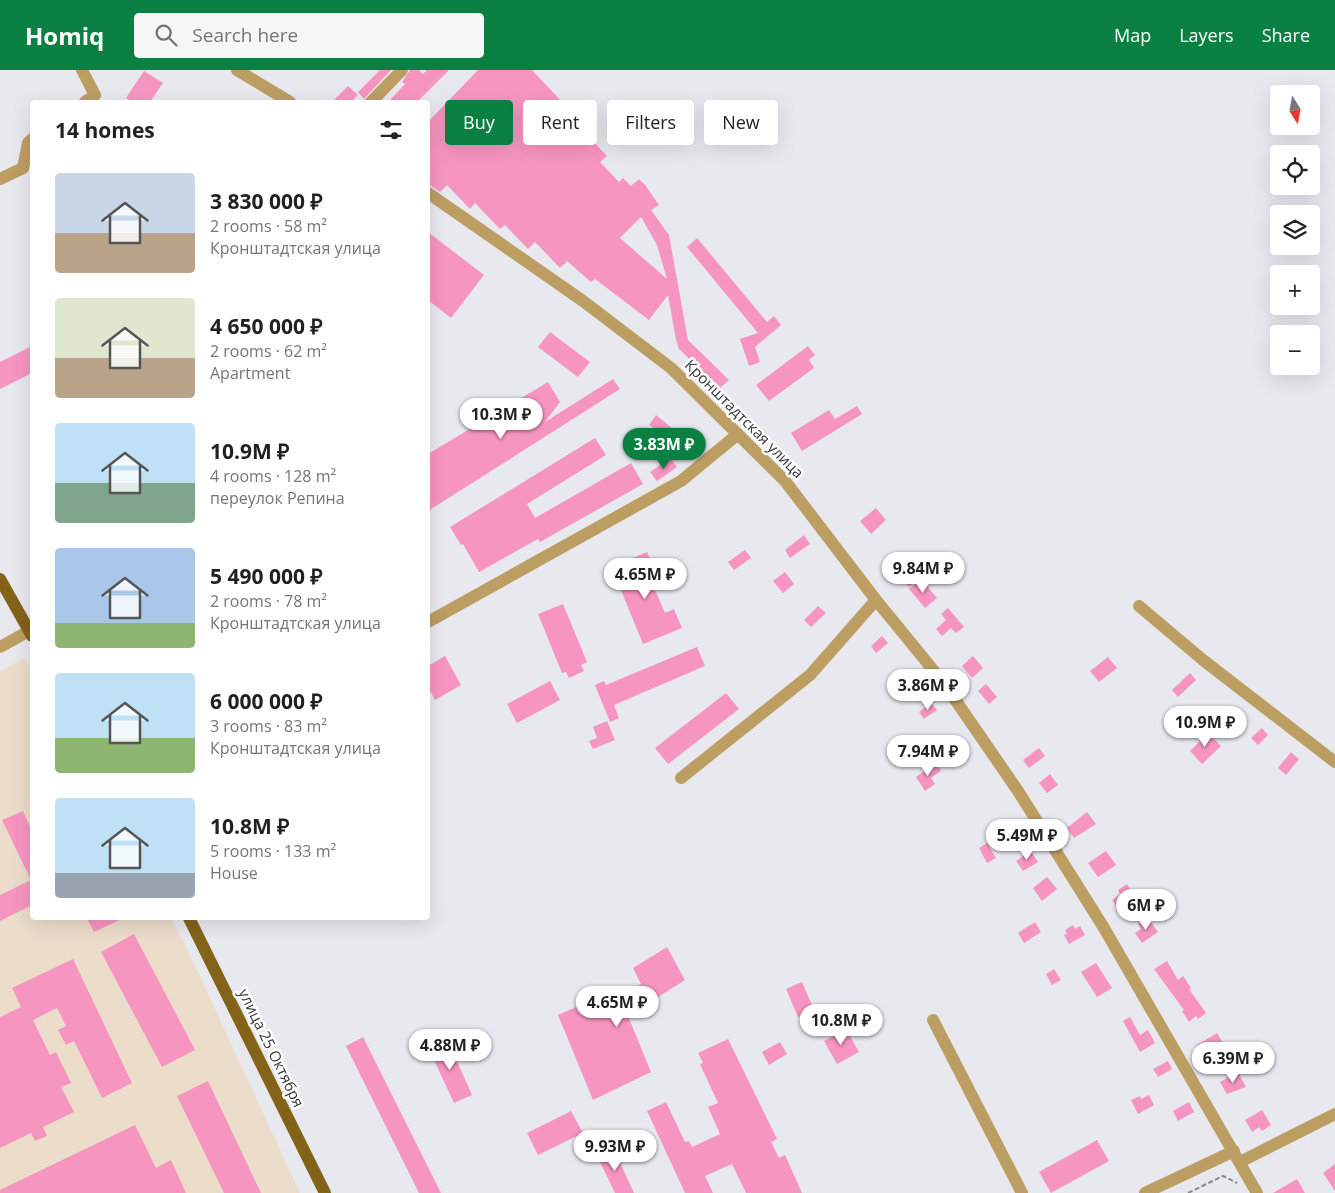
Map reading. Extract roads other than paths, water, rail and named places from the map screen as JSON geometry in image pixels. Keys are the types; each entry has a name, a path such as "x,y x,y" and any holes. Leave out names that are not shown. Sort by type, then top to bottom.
{"main road":[{"path":"0,578 30,632"},
{"name":"улица 25 Октября","path":"190,920 325,1193"}],"street":[{"path":"82,70 96,95 88,100"},
{"path":"237,70 287,100"},
{"path":"372,100 402,70"},
{"path":"0,179 23,168 30,141"},
{"name":"Кронштадтская улица","path":"430,194 583,301 671,368 785,481 876,600 943,682 1018,791 1104,928 1257,1193"},
{"path":"430,621 681,481 738,434"},
{"path":"681,778 810,675 876,600"},
{"path":"1139,606 1203,660 1335,762"},
{"path":"0,646 30,634"},
{"path":"933,1020 1022,1193"},
{"path":"1145,1193 1236,1157 1335,1114"}]}
